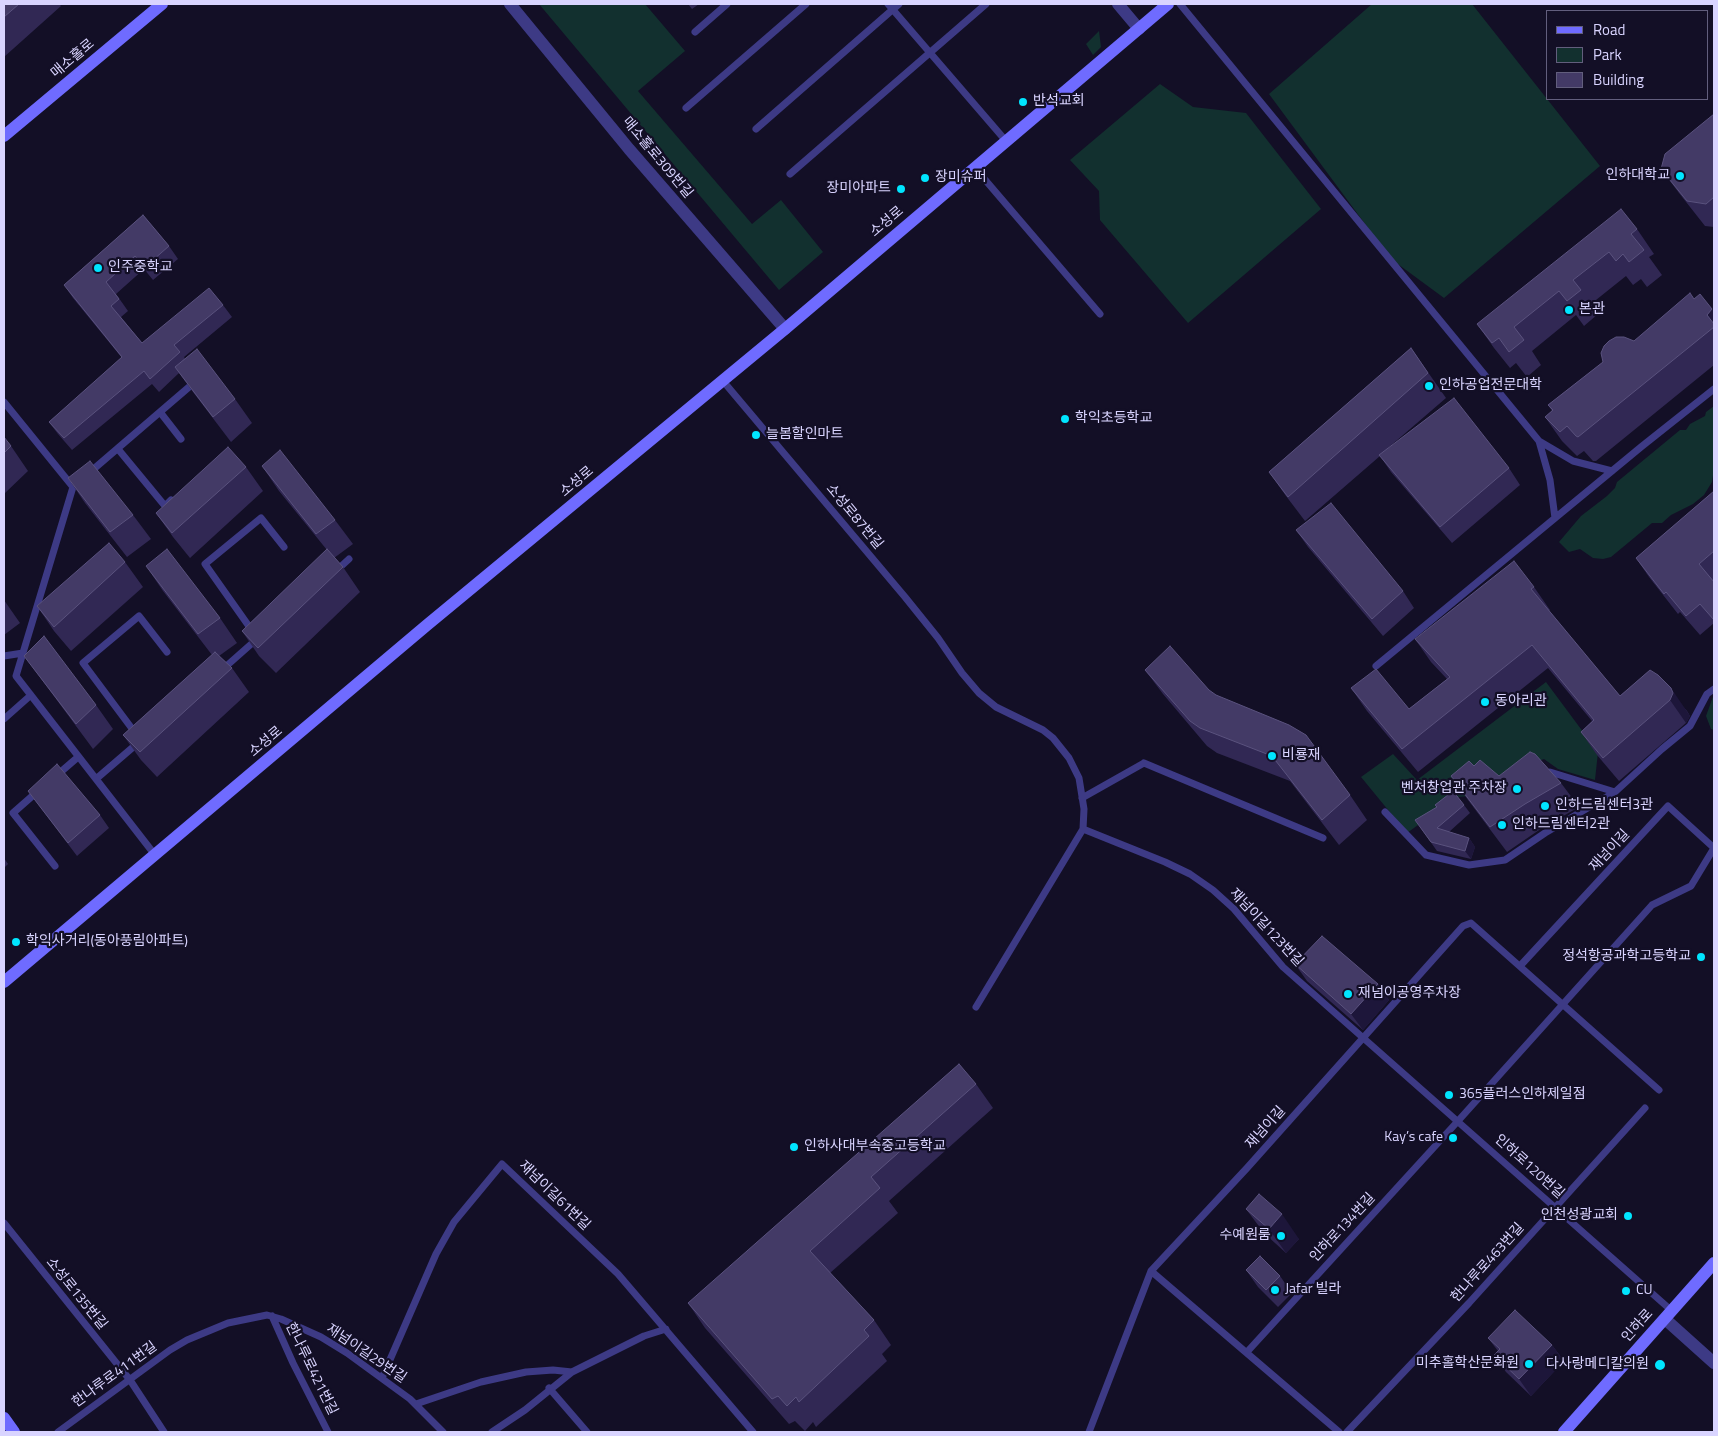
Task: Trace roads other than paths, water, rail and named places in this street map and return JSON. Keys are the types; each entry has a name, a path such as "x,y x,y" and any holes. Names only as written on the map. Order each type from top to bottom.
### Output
{"main road":[{"name":"매소홀로","path":"4,136 162,4"},
{"name":"소성로","path":"4,982 427,625 785,329 1168,4"},
{"name":"인하로","path":"1564,1432 1714,1263"},
{"path":"4,1418 14,1432"}],"street":[{"name":"매소홀로309번길","path":"510,4 629,149 785,329"},
{"path":"1118,4 1139,29"},
{"path":"1668,1315 1714,1363"}],"lane":[{"path":"695,32 727,4"},
{"path":"686,108 806,4"},
{"path":"756,129 890,6 899,4"},
{"path":"790,174 986,4"},
{"path":"1180,4 1539,441 1573,461 1612,471"},
{"path":"890,6 1006,141"},
{"path":"975,168 1100,314"},
{"path":"155,855 16,676 73,487 203,375"},
{"name":"소성로87번길","path":"723,381 905,597 979,693 996,707 1044,730 1053,738 1069,758 1079,778 1082,798"},
{"path":"1376,666 1714,389"},
{"path":"4,402 73,487"},
{"path":"160,412 181,439"},
{"path":"1539,441 1550,480 1555,518"},
{"path":"118,449 165,506 179,494"},
{"path":"258,638 205,564 261,518 284,547"},
{"path":"331,575 349,559"},
{"path":"140,740 83,663 139,616 167,652"},
{"path":"218,673 265,632"},
{"path":"4,656 23,653"},
{"path":"1384,812 1426,855 1469,865 1505,860 1545,833 1615,792 1690,726 1708,694 1714,689"},
{"path":"4,719 31,695"},
{"path":"96,779 148,734"},
{"path":"49,782 78,757"},
{"path":"976,1007 1083,829 1084,809 1082,798 1144,763"},
{"path":"1144,763 1244,805 1323,838 1188,782 1144,763"},
{"path":"1550,772 1615,792"},
{"path":"42,788 13,813 55,866"},
{"name":"재넘이길","path":"1520,966 1668,806 1714,848 1692,886 1655,902 1563,1005"},
{"name":"재넘이길123번길","path":"1083,829 1190,874 1213,890 1234,909 1283,967 1364,1038"},
{"name":"재넘이길","path":"1089,1432 1151,1271 1247,1168 1463,926 1471,922 1659,1090"},
{"path":"1458,1121 1563,1005"},
{"name":"인하로120번길","path":"1364,1038 1556,1207 1668,1315"},
{"name":"한나루로463번길","path":"1347,1432 1469,1303 1645,1108"},
{"name":"인하로134번길","path":"1247,1352 1458,1121"},
{"name":"재넘이길61번길","path":"382,1378 436,1254 454,1222 502,1164 618,1274 753,1432"},
{"name":"소성로135번길","path":"4,1223 130,1380 164,1432"},
{"path":"1151,1271 1339,1432"},
{"name":"재넘이길29번길","path":"187,1340 228,1322 251,1317 272,1316 281,1319 347,1352 416,1404 443,1432"},
{"name":"한나루로421번길","path":"272,1316 293,1363 328,1432"},
{"path":"492,1432 525,1410 549,1388 572,1372 644,1336 666,1329"},
{"name":"한나루로411번길","path":"58,1432 170,1350 187,1340"},
{"path":"416,1404 481,1382 526,1372 553,1370 572,1372"},
{"path":"549,1388 587,1432"}],"place":[{"name":"반석교회","path":"1023,102"},
{"name":"인하대학교","path":"1680,176"},
{"name":"장미슈퍼","path":"925,178"},
{"name":"장미아파트","path":"901,189"},
{"name":"인주중학교","path":"98,268"},
{"name":"본관","path":"1569,310"},
{"name":"인하공업전문대학","path":"1429,386"},
{"name":"학익초등학교","path":"1065,419"},
{"name":"늘봄할인마트","path":"756,435"},
{"name":"동아리관","path":"1485,702"},
{"name":"비룡재","path":"1272,756"},
{"name":"벤처창업관 주차장","path":"1517,789"},
{"name":"인하드림센터3관","path":"1545,806"},
{"name":"인하드림센터2관","path":"1502,825"},
{"name":"학익사거리(동아풍림아파트)","path":"16,942"},
{"name":"정석항공과학고등학교","path":"1701,957"},
{"name":"재넘이공영주차장","path":"1348,994"},
{"name":"365플러스인하제일점","path":"1449,1095"},
{"name":"Kay’s cafe","path":"1453,1138"},
{"name":"인하사대부속중고등학교","path":"794,1147"},
{"name":"인천성광교회","path":"1628,1216"},
{"name":"수예원룸","path":"1281,1236"},
{"name":"Jafar 빌라","path":"1275,1290"},
{"name":"CU","path":"1626,1291"},
{"name":"미추홀학산문화원","path":"1529,1364"},
{"name":"다사랑메디칼의원","path":"1660,1365"}]}
